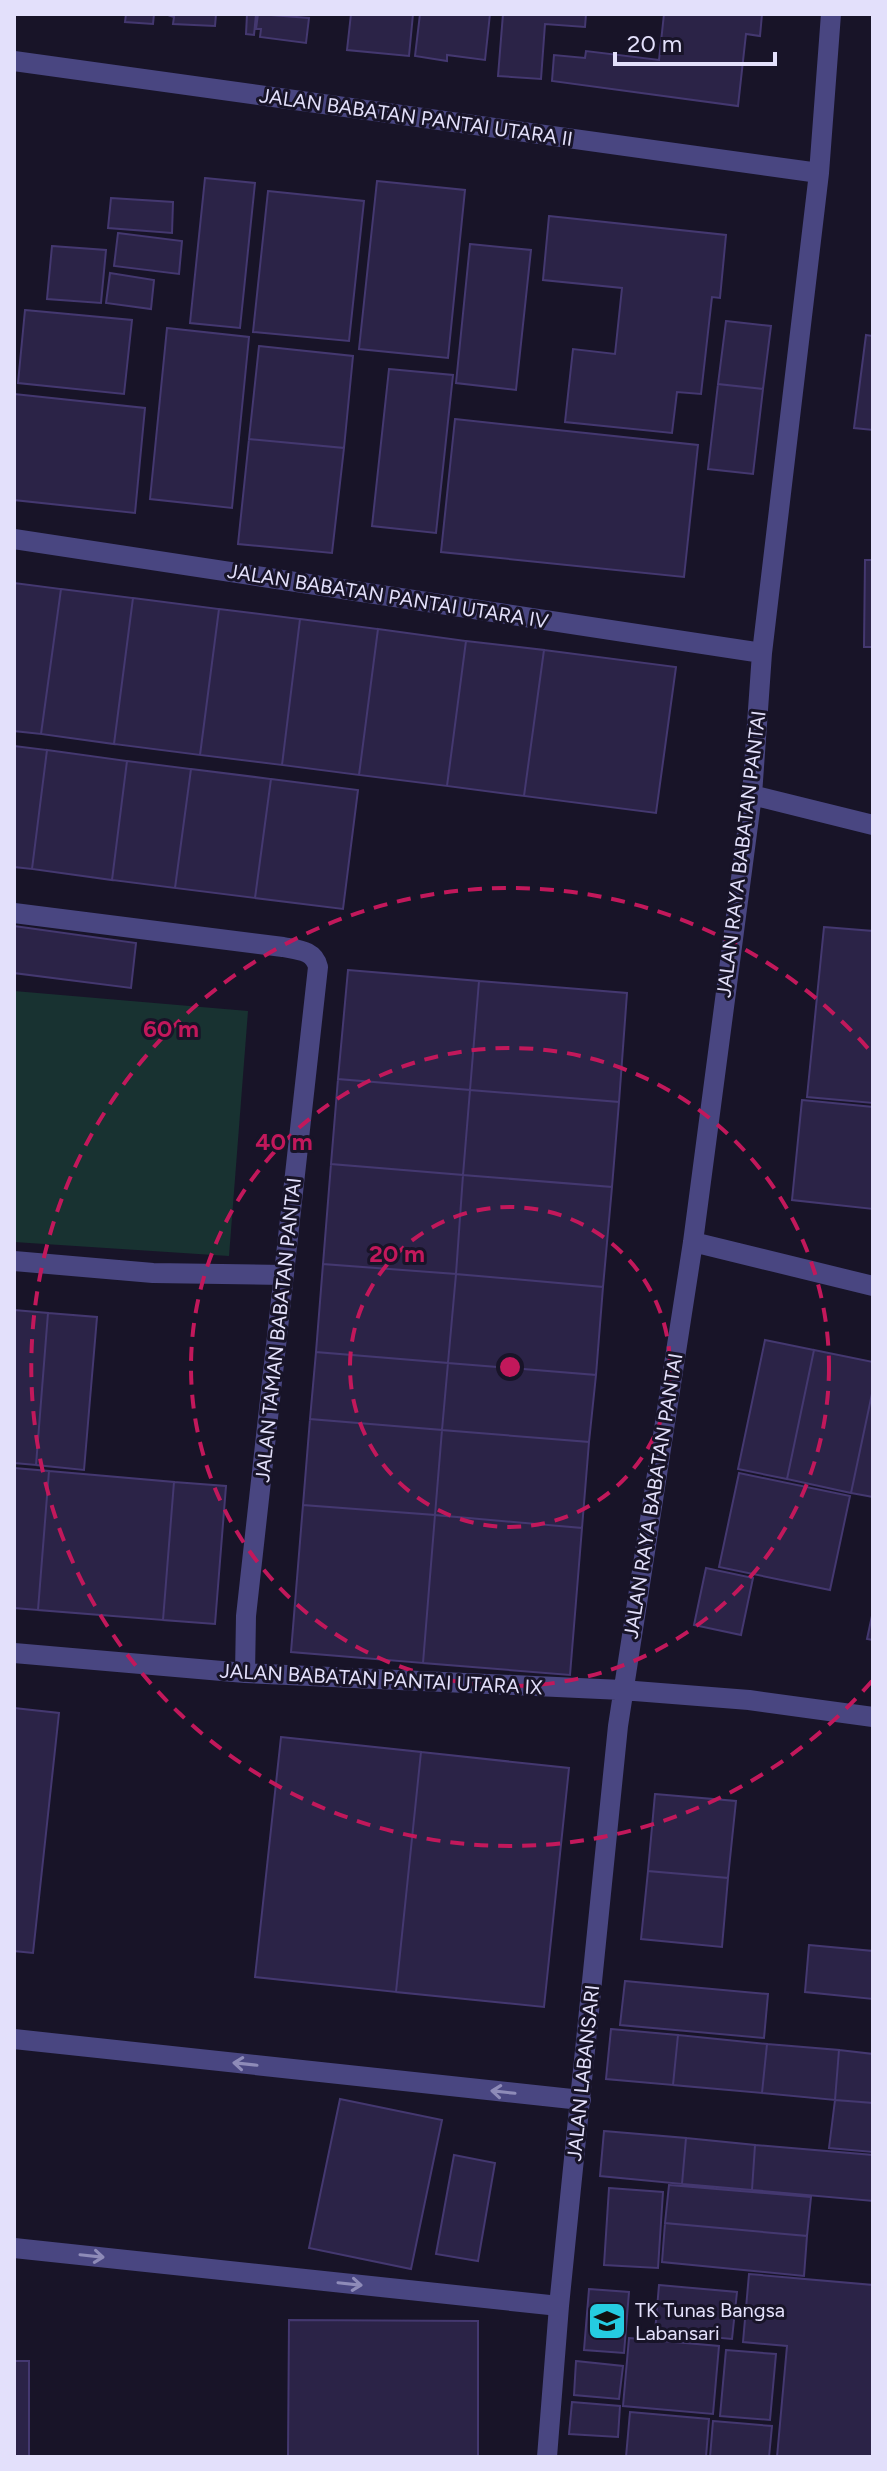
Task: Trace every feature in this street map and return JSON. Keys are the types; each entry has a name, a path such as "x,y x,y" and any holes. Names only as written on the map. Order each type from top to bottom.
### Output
{"street":[{"name":"JALAN RAYA BABATAN PANTAI","path":"622,1690 693,1242 752,795 762,653 819,173 831,14"},
{"name":"JALAN BABATAN PANTAI UTARA II","path":"14,61 819,173"},
{"name":"JALAN BABATAN PANTAI UTARA IV","path":"14,539 762,653"},
{"path":"752,795 873,825"},
{"name":"JALAN TAMAN BABATAN PANTAI","path":"14,913 283,947 311,953 316,958 318,967 246,1616 245,1673"},
{"path":"693,1242 873,1286"},
{"path":"14,1261 153,1273 284,1275"},
{"name":"JALAN BABATAN PANTAI UTARA IX","path":"14,1653 245,1673 622,1690 749,1700 873,1717"},
{"name":"JALAN LABANSARI","path":"547,2457 559,2306 622,1690"},
{"path":"14,2039 581,2100"},
{"path":"14,2248 559,2306"}],"green space":[{"path":"14,991 248,1011 229,1256 14,1242"}],"building":[{"path":"126,14 154,14 153,24 125,22"},
{"path":"165,14 216,14 215,26 173,24 174,17"},
{"path":"247,14 256,14 254,35 246,34"},
{"path":"258,14 309,18 306,43 260,37 261,29 256,29"},
{"path":"351,14 413,14 409,56 347,50"},
{"path":"420,14 490,14 485,60 447,55 447,61 415,56"},
{"path":"503,14 586,14 585,27 545,24 541,79 498,76"},
{"path":"664,14 762,14 760,36 746,34 738,106 552,81 554,55 585,58 586,51 659,60"},
{"path":"205,178 255,183 240,328 190,323"},
{"path":"377,181 465,190 448,358 359,349"},
{"path":"268,191 364,201 349,341 253,332"},
{"path":"111,198 173,202 172,233 108,228"},
{"path":"549,216 726,235 720,298 712,297 701,394 677,392 672,433 565,422 573,349 615,354 622,288 543,280"},
{"path":"118,233 182,241 179,274 114,266"},
{"path":"470,244 531,250 516,390 456,383"},
{"path":"52,246 106,250 101,303 47,299"},
{"path":"110,273 154,280 151,309 106,303"},
{"path":"25,310 132,320 124,394 18,383"},
{"path":"726,321 771,326 763,389 718,384"},
{"path":"167,328 249,337 232,508 150,499"},
{"path":"866,335 873,336 873,430 854,428"},
{"path":"259,346 353,356 344,448 249,439"},
{"path":"389,369 453,375 436,533 372,526"},
{"path":"718,384 763,389 753,474 708,469"},
{"path":"14,394 145,408 135,513 14,500"},
{"path":"455,419 698,445 684,577 441,552"},
{"path":"249,439 344,448 332,553 238,544"},
{"path":"865,560 873,560 873,647 864,647"},
{"path":"14,583 61,589 41,734 14,731"},
{"path":"61,589 133,598 114,744 41,734"},
{"path":"133,598 219,609 200,755 114,744"},
{"path":"219,609 300,619 282,765 200,755"},
{"path":"300,619 378,629 359,775 282,765"},
{"path":"378,629 466,641 447,786 359,775"},
{"path":"466,641 544,650 524,796 447,786"},
{"path":"544,650 676,667 656,813 524,796"},
{"path":"14,746 47,750 32,869 14,867"},
{"path":"47,750 127,761 112,880 32,869"},
{"path":"127,761 191,769 175,888 112,880"},
{"path":"191,769 271,779 255,898 175,888"},
{"path":"271,779 358,790 343,909 255,898"},
{"path":"14,926 136,943 131,988 14,973"},
{"path":"824,927 873,931 873,1103 807,1097"},
{"path":"348,970 479,981 470,1090 338,1079"},
{"path":"479,981 627,993 619,1102 470,1090"},
{"path":"338,1079 470,1090 463,1175 331,1164"},
{"path":"470,1090 619,1102 612,1187 463,1175"},
{"path":"802,1100 873,1107 873,1209 792,1200"},
{"path":"331,1164 463,1175 456,1274 323,1264"},
{"path":"463,1175 612,1187 603,1287 456,1274"},
{"path":"323,1264 456,1274 448,1363 316,1352"},
{"path":"456,1274 603,1287 596,1375 448,1363"},
{"path":"14,1310 48,1313 36,1465 14,1463"},
{"path":"48,1313 97,1317 84,1470 36,1465"},
{"path":"765,1340 814,1350 787,1479 738,1469"},
{"path":"814,1350 873,1362 873,1389 851,1493 787,1479"},
{"path":"316,1352 448,1363 442,1430 310,1419"},
{"path":"448,1363 596,1375 589,1442 442,1430"},
{"path":"873,1389 873,1497 851,1493"},
{"path":"310,1419 442,1430 435,1515 303,1505"},
{"path":"442,1430 589,1442 582,1528 435,1515"},
{"path":"14,1468 49,1471 38,1610 14,1608"},
{"path":"49,1471 174,1482 163,1620 38,1610"},
{"path":"739,1473 850,1496 830,1590 719,1567"},
{"path":"174,1482 226,1486 215,1624 163,1620"},
{"path":"303,1505 435,1515 423,1663 291,1652"},
{"path":"435,1515 582,1528 570,1675 423,1663"},
{"path":"706,1568 753,1578 741,1635 694,1625"},
{"path":"873,1611 873,1640 867,1639"},
{"path":"14,1708 59,1713 33,1953 14,1951"},
{"path":"281,1737 421,1752 396,1992 255,1977"},
{"path":"421,1752 569,1768 544,2007 396,1992"},
{"path":"655,1794 736,1801 728,1878 648,1871"},
{"path":"648,1871 728,1878 722,1947 641,1939"},
{"path":"809,1945 873,1951 873,1999 805,1992"},
{"path":"625,1981 768,1994 764,2038 620,2025"},
{"path":"611,2029 678,2035 673,2085 606,2079"},
{"path":"678,2035 767,2044 762,2093 673,2085"},
{"path":"767,2044 839,2050 835,2100 762,2093"},
{"path":"839,2050 873,2054 873,2103 835,2100"},
{"path":"340,2099 442,2120 411,2269 309,2248"},
{"path":"835,2100 873,2103 873,2152 829,2148"},
{"path":"604,2131 686,2138 682,2184 600,2176"},
{"path":"686,2138 755,2145 752,2190 682,2184"},
{"path":"755,2145 873,2155 873,2201 752,2190"},
{"path":"454,2155 495,2163 478,2261 436,2254"},
{"path":"669,2185 811,2197 807,2236 665,2223"},
{"path":"609,2188 663,2192 658,2268 604,2265"},
{"path":"665,2223 807,2236 804,2276 662,2262"},
{"path":"749,2274 873,2285 873,2457 777,2457 787,2346 743,2342"},
{"path":"659,2285 737,2292 732,2339 655,2332"},
{"name":"TK Tunas Bangsa Labansari","path":"589,2289 629,2292 624,2353 584,2350"},
{"path":"289,2320 478,2321 478,2457 288,2457"},
{"path":"629,2338 719,2346 713,2414 623,2406"},
{"path":"726,2350 776,2354 770,2420 720,2416"},
{"path":"14,2361 29,2361 29,2457 14,2457"},
{"path":"576,2361 623,2366 619,2399 574,2395"},
{"path":"572,2402 620,2406 618,2437 569,2434"},
{"path":"630,2412 709,2419 706,2457 626,2457"},
{"path":"713,2421 772,2426 769,2457 710,2457"}],"place":[{"name":"TK Tunas Bangsa Labansari","path":"607,2321"}]}
